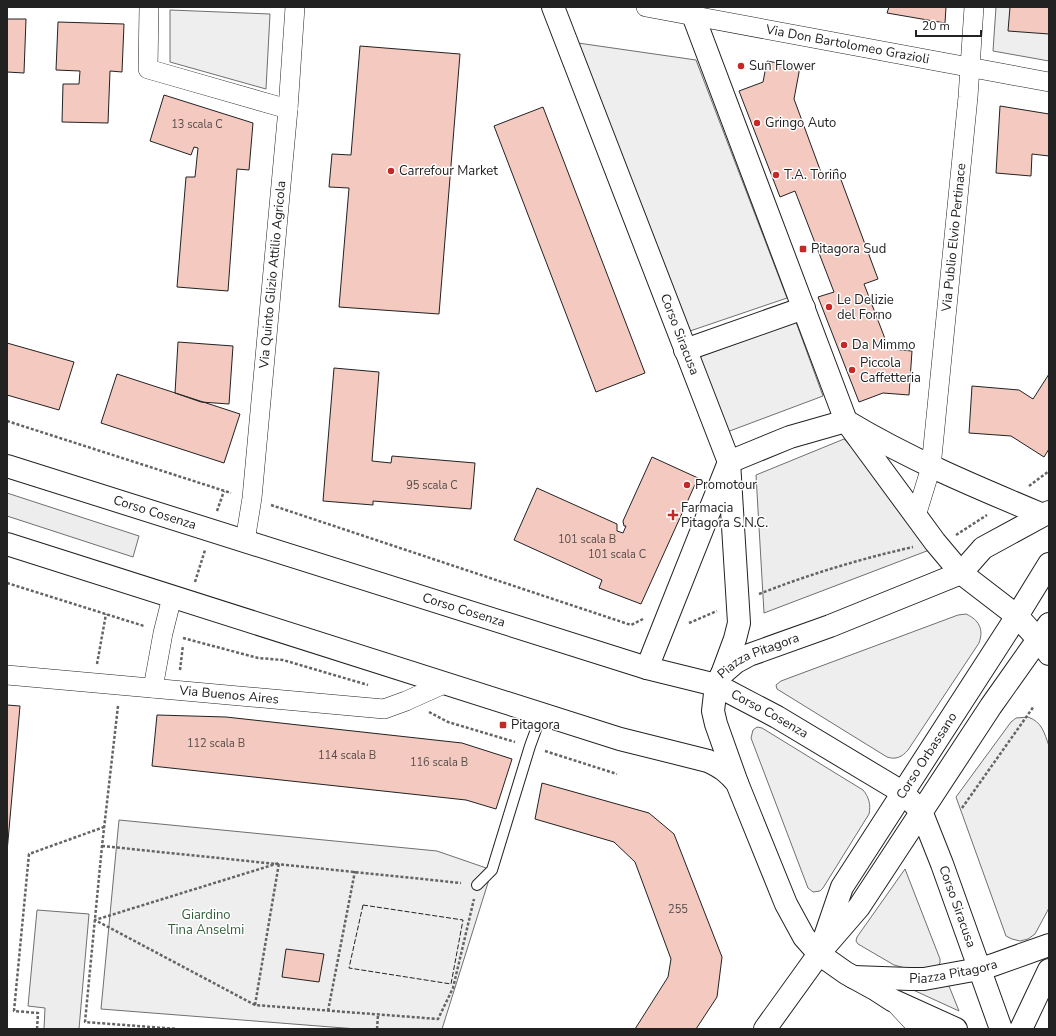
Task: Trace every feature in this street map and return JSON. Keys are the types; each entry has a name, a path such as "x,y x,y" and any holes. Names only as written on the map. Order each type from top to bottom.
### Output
{"main road":[{"name":"Corso Siracusa","path":"553,7 729,462 738,623 736,639 719,680"},
{"path":"691,12 846,421 935,542 961,573 1045,639"},
{"path":"685,350 804,308"},
{"path":"648,668 729,462 790,437 846,421 885,444 932,467 1008,501 1046,514"},
{"name":"Corso Cosenza","path":"7,466 648,668 719,680 777,717 902,792"},
{"path":"961,573 983,548 1046,514"},
{"path":"7,544 629,741 708,760 729,773 737,784"},
{"name":"Corso Orbassano","path":"819,954 842,888 1049,564"},
{"name":"Piazza Pitagora","path":"956,1029 892,1000 846,973 819,954 804,937 786,904 737,784 716,724 713,711 719,680 736,662 749,655 830,626 961,573"},
{"name":"Corso Orbassano","path":"765,1029 819,954 859,907 991,706 1045,639"},
{"name":"Corso Siracusa","path":"902,792 921,811 942,864 1001,1029"},
{"name":"Piazza Pitagora","path":"853,977 924,979 994,965 1049,945"},
{"path":"1021,1029 1049,970"}],"street":[{"path":"149,7 148,69 288,109"},
{"name":"Via Quinto Glizio Attilio Agricola","path":"246,541 252,498 288,109 295,7"},
{"name":"Via Don Bartolomeo Grazioli","path":"646,7 691,12 1049,82"},
{"name":"Via Publio Elvio Pertinace","path":"932,467 970,67 974,7"},
{"path":"916,516 932,467"},
{"path":"153,688 163,633 181,600"},
{"name":"Via Buenos Aires","path":"7,674 384,709 446,683"},
{"path":"892,1000 919,1029"}],"lane":[{"path":"477,885 492,870 530,746 542,714"}],"path":[{"path":"7,421 224,491 211,531 181,600 184,638"},
{"path":"252,498 631,625 645,618 665,623 688,623 791,582 867,558 955,536 1008,501"},
{"path":"7,583 163,633 258,658 283,660 368,686"},
{"path":"406,701 448,722 617,774"},
{"path":"118,706 102,846 85,1022 177,1029"},
{"path":"962,808 1034,706"},
{"path":"37,1029 38,1013 14,1011 29,854 104,827"},
{"path":"95,920 255,1005 438,1019 452,988 477,885 279,863 102,846"},
{"path":"95,920 279,863"},
{"path":"255,1005 279,863"},
{"path":"328,1011 355,871"},
{"path":"377,1029 378,1015"}],"green space":[{"path":"996,7 1049,7 1049,61 993,51"},
{"path":"170,10 270,14 266,89 170,62"},
{"path":"578,43 696,60 787,298 690,331"},
{"path":"796,322 823,396 727,432 699,357"},
{"path":"966,614 977,622 981,629 979,643 908,750 899,757 887,757 777,689 776,685 781,681 958,615"},
{"path":"1028,717 1033,719 1039,725 1044,732 1049,746 1049,908 1035,934 1028,939 1020,941 1006,936 956,797 1011,722 1016,718"},
{"path":"757,727 762,728 863,790 867,795 870,804 869,814 820,891 813,892 808,888 751,738 753,730"},
{"name":"Giardino Tina Anselmi","path":"119,820 437,851 492,870 442,1029 357,1029 101,1009"},
{"path":"905,869 940,959 940,963 936,968 909,969 894,965 858,944 856,941 857,937"},
{"path":"949,986 959,1011 911,989"}],"shaded area":[{"path":"844,439 865,462 932,549 764,613 756,475"},
{"path":"7,493 139,536 133,557 7,516"},
{"path":"37,910 89,914 79,1029 44,1029 45,1008 28,1006"}],"building":[{"path":"889,7 946,7 945,23 887,13"},
{"path":"1010,7 1049,7 1049,34 1008,31"},
{"path":"7,19 26,19 24,73 7,72"},
{"path":"58,22 124,24 122,72 110,71 108,123 62,122 63,84 79,84 80,71 56,70"},
{"name":"Carrefour Market","path":"360,46 460,54 439,314 339,307 349,188 329,187 332,154 351,155"},
{"path":"767,61 800,67 794,99 822,175 837,169 878,279 864,284 889,349 912,351 909,395 883,393 859,402 818,297 834,292 795,191 780,197 739,91 763,82"},
{"path":"164,95 253,123 249,170 237,169 228,291 177,287 186,177 195,177 198,148 194,147 191,155 150,141"},
{"path":"1000,106 1049,114 1049,156 1032,154 1031,176 996,173"},
{"path":"543,107 645,373 596,392 494,126"},
{"path":"178,342 233,346 229,404 201,402 175,393"},
{"path":"7,343 74,362 59,410 7,395"},
{"path":"334,368 379,372 372,461 391,463 392,456 475,463 471,509 373,501 373,505 323,501"},
{"path":"117,374 240,414 224,463 101,423"},
{"path":"1049,374 1049,449 1044,457 1011,436 969,433 972,386 1019,390 1033,399"},
{"path":"652,457 698,478 641,604 599,588 602,580 514,540 537,488 617,524 617,531 623,533 626,526 624,526 623,521"},
{"path":"7,705 20,706 7,852"},
{"path":"157,715 226,717 462,743 512,759 496,809 466,800 152,766"},
{"path":"542,783 649,813 674,834 722,957 717,997 696,1029 635,1029 668,977 671,959 635,862 614,842 535,819"},
{"path":"286,949 324,954 319,982 282,977"}],"fence":[{"path":"363,905 463,920 451,984 349,968 363,905"}],"place":[{"name":"Sun Flower","path":"741,66"},
{"name":"Gringo Auto","path":"757,123"},
{"name":"Carrefour Market","path":"391,171"},
{"name":"T.A. Torino","path":"776,175"},
{"name":"Pitagora Sud","path":"803,249"},
{"name":"Le Delizie del Forno","path":"829,307"},
{"name":"Da Mimmo","path":"844,345"},
{"name":"Piccola Caffetteria","path":"852,370"},
{"name":"Promotour","path":"687,485"},
{"name":"Farmacia Pitagora S.N.C.","path":"673,515"},
{"name":"Pitagora","path":"503,725"}]}
